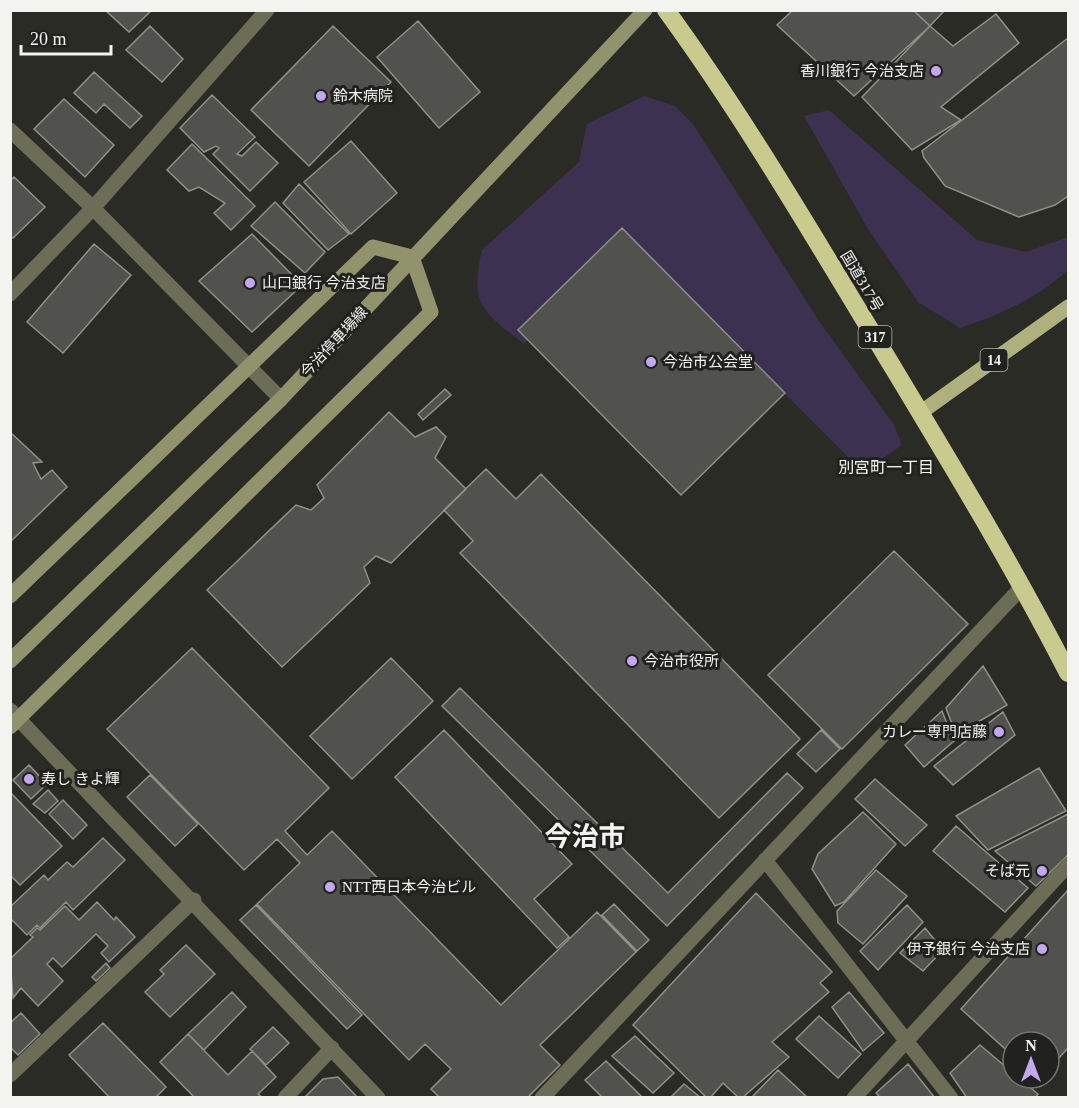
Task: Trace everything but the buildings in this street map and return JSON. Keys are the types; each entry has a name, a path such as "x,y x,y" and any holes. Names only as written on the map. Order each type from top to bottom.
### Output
{"highway":[{"name":"国道317号","path":"666,10 722,87 920,413 1023,586 1068,673"}],"main road":[{"name":"今治停車場線","path":"10,661 281,399 645,10"},
{"path":"10,596 250,369 373,247 412,257 431,312 13,719"},
{"name":"14","path":"920,413 1068,307"}],"street":[{"path":"10,294 93,208 267,10"},
{"path":"10,130 93,208 281,399"},
{"path":"542,1098 1023,586"},
{"path":"13,719 194,900 378,1098"},
{"path":"765,860 951,1098"},
{"path":"854,1098 1068,865"},
{"path":"10,1075 194,900"},
{"path":"285,1098 332,1048"}],"shaded area":[{"path":"644,96 675,106 693,124 819,321 894,425 902,445 863,472 633,242 524,344 499,324 483,306 477,284 482,250 579,162 587,124"},
{"path":"829,110 977,240 1026,252 1068,237 1068,270 1044,289 1017,305 960,328 918,302 868,229 804,116"}],"place":[{"name":"香川銀行 今治支店","path":"936,71"},
{"name":"鈴木病院","path":"321,96"},
{"name":"山口銀行 今治支店","path":"250,283"},
{"name":"今治市公会堂","path":"651,362"},
{"name":"今治市役所","path":"632,661"},
{"name":"カレー専門店藤","path":"999,732"},
{"name":"寿し きよ輝","path":"29,779"},
{"name":"そば元","path":"1042,871"},
{"name":"NTT西日本今治ビル","path":"330,887"},
{"name":"伊予銀行 今治支店","path":"1042,949"}],"district":[{"name":"別宮町一丁目","path":"886,467"},
{"name":"今治市","path":"585,837"}]}
